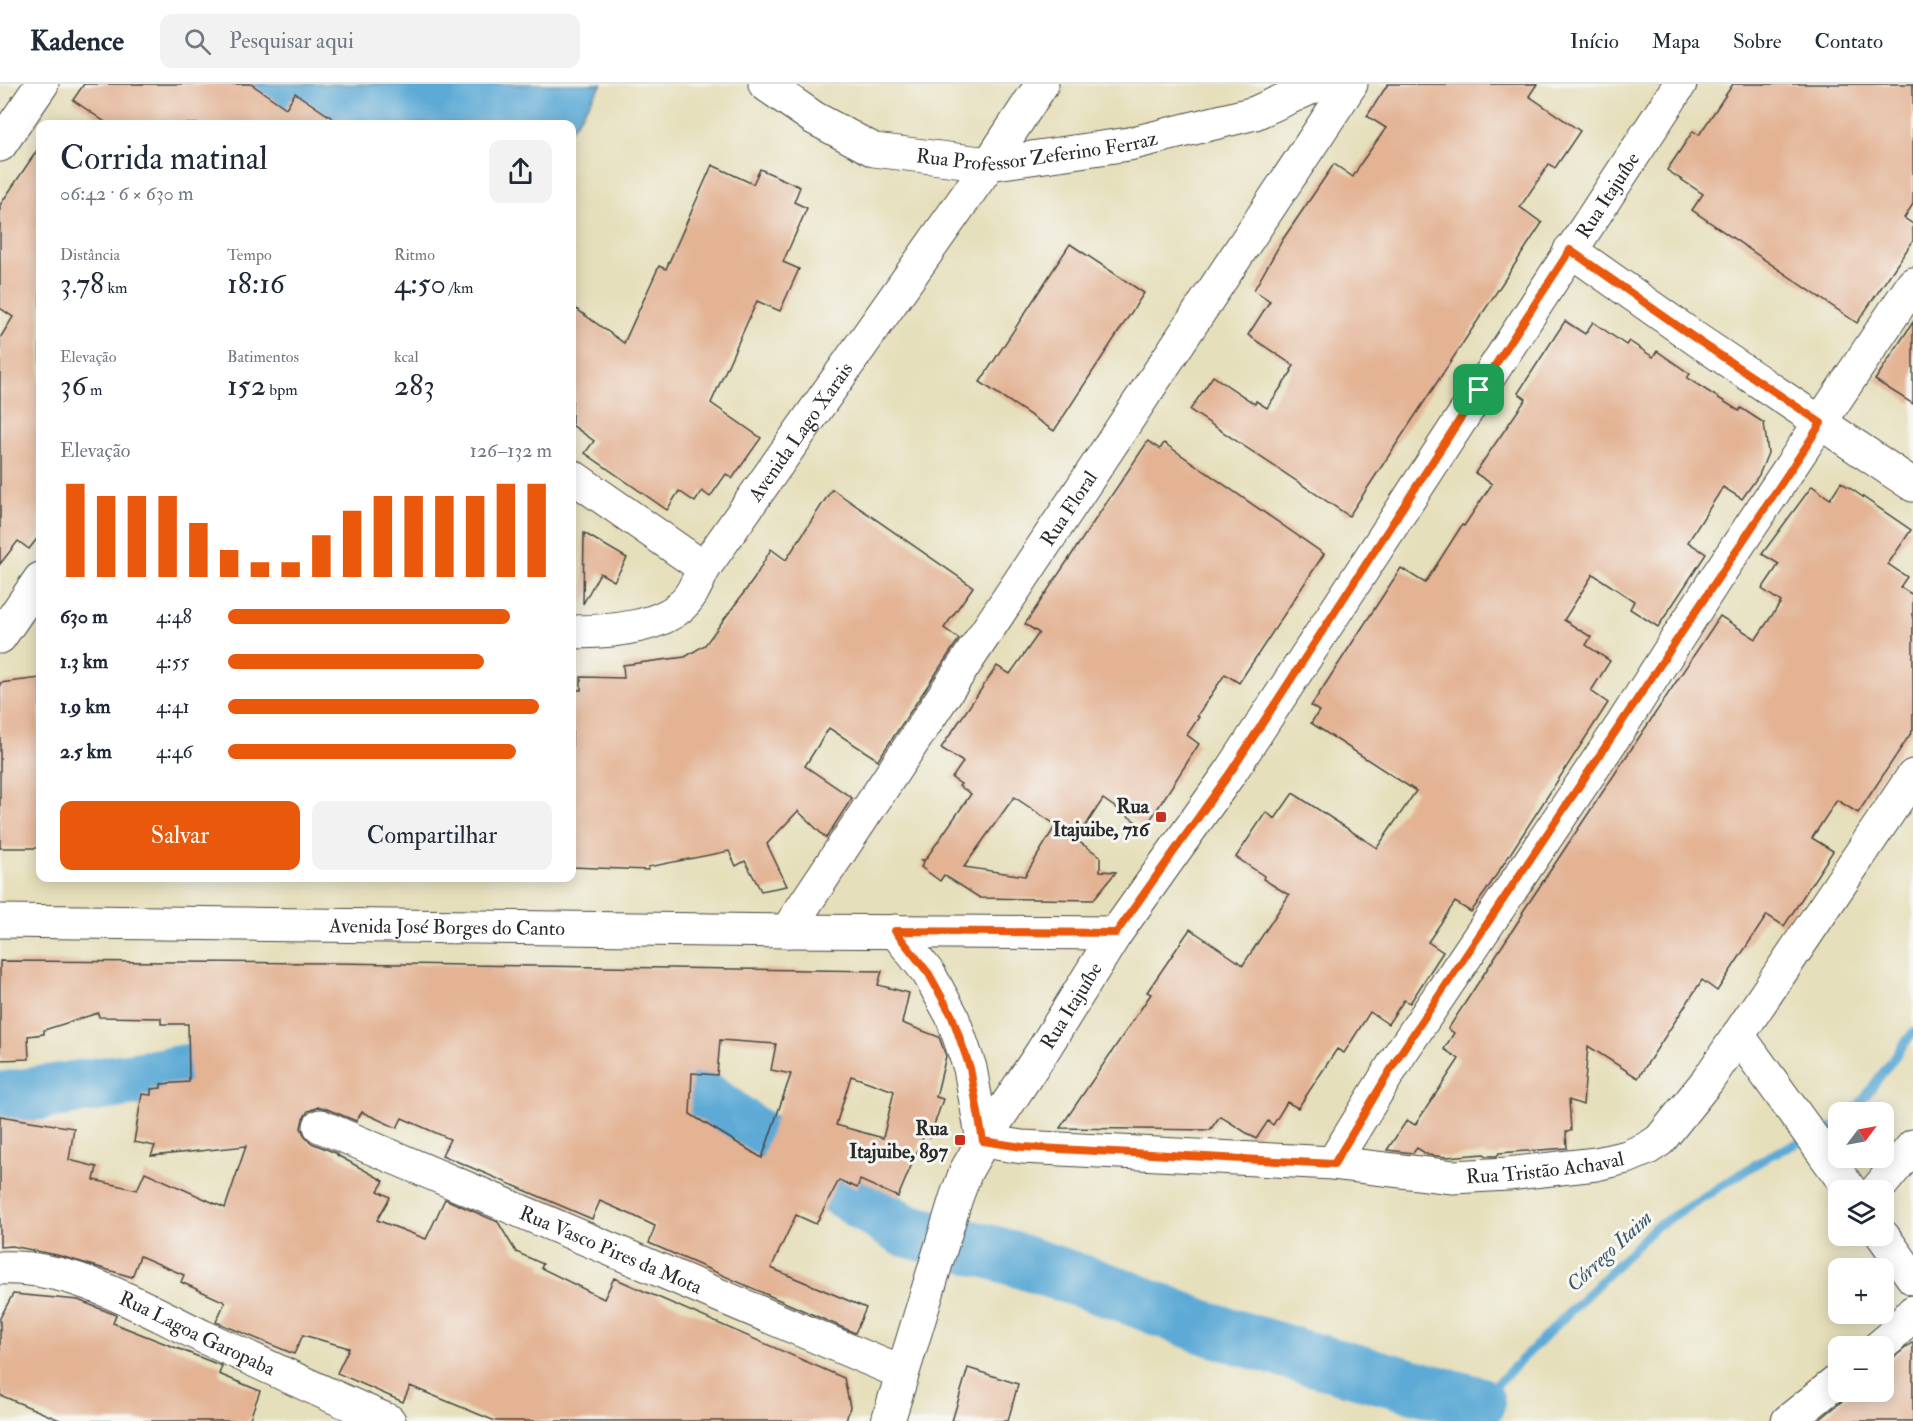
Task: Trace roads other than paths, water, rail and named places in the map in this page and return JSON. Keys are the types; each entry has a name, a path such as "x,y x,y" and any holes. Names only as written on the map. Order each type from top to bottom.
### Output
{"street":[{"path":"0,145 29,124 42,84"},
{"name":"Rua Professor Zeferino Ferraz","path":"765,84 814,118 874,150 989,164 1129,144 1255,113 1319,84"},
{"name":"Avenida Lago Xarais","path":"576,632 599,632 646,625 675,611 688,599 704,568 989,164 1042,84"},
{"name":"Rua Floral","path":"787,931 1351,84"},
{"name":"Rua Itajuíbe","path":"888,1421 956,1198 966,1172 983,1141 1116,933 1232,770 1680,84"},
{"path":"1570,250 1699,341 1913,485"},
{"path":"1334,1164 1400,1054 1913,284"},
{"path":"576,479 704,568"},
{"path":"2,630 36,584"},
{"path":"2,630 36,626"},
{"name":"Rua Tristão Achaval","path":"983,1141 1022,1147 1334,1164 1453,1177 1508,1174 1596,1164 1627,1157 1660,1140 1708,1080 1913,776"},
{"name":"Avenida José Borges do Canto","path":"0,921 1116,933"},
{"path":"895,931 929,974 952,1016 970,1068 983,1141"},
{"path":"1738,1035 1843,1180"},
{"name":"Rua Vasco Pires da Mota","path":"320,1126 902,1373"},
{"path":"1885,1180 1913,1146"},
{"path":"1890,1246 1913,1278"},
{"name":"Rua Lagoa Garopaba","path":"0,1268 45,1271 90,1283 321,1392 389,1421"},
{"path":"1891,1336 1913,1312"},
{"path":"1788,1421 1828,1389"}],"water":[{"path":"231,84 602,84 576,122 576,120 292,120"}],"waterway":[{"name":"Córrego Itaim","path":"1861,1102 1913,1032"},
{"path":"0,1099 262,1060"},
{"path":"620,1065 696,1092 754,1134 902,1229 998,1254 1120,1294 1201,1326 1300,1356 1478,1403"},
{"name":"Córrego Itaim","path":"1460,1421 1654,1228 1769,1156 1828,1129"}],"place":[{"name":"Rua Itajuibe, 716","path":"1161,817"},
{"name":"Rua Itajuibe, 897","path":"960,1140"}]}
